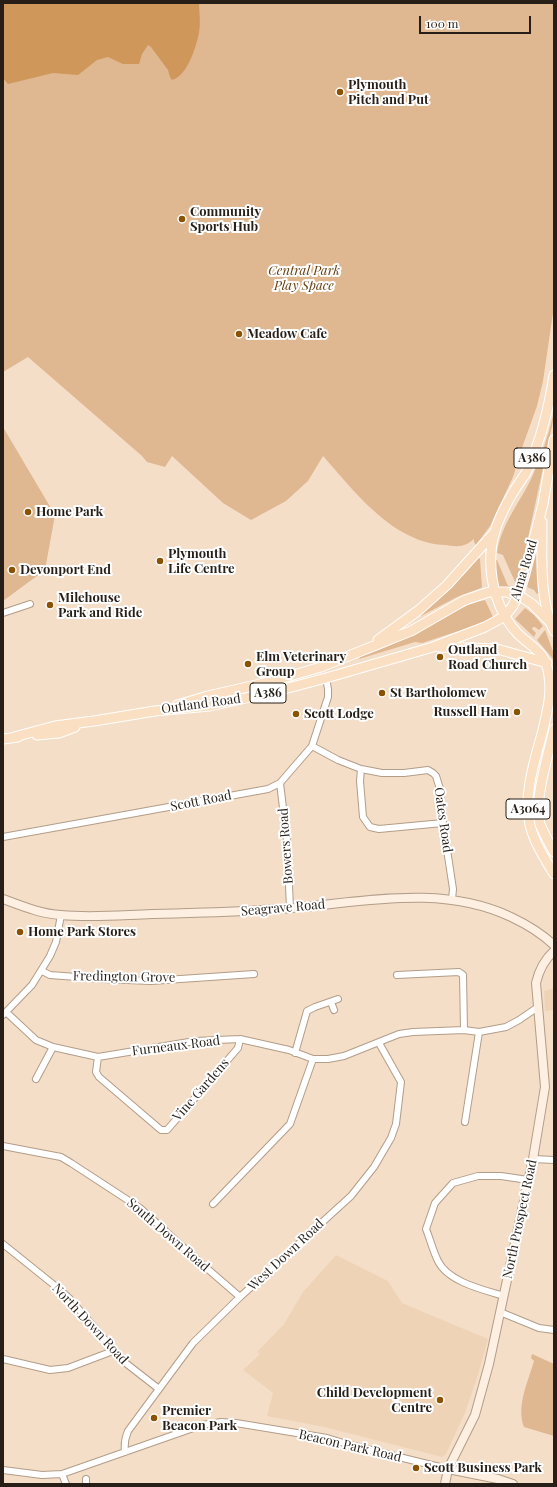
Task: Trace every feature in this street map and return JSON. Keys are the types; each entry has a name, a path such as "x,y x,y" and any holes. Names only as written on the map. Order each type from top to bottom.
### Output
{"main road":[{"name":"Alma Road","path":"554,375 547,415 536,448 526,472 513,493 493,534 490,554 491,572 494,591 505,616 518,596 525,574 542,504 554,440"},
{"name":"Alma Road","path":"542,504 542,565 544,593 550,622"},
{"name":"Outland Road","path":"369,647 419,610 447,584 493,534"},
{"name":"Outland Road","path":"155,711 321,667 411,631 465,600 494,591 507,592 518,596 532,604 550,622"},
{"name":"Outland Road","path":"3,739 59,732 94,721 155,711 210,706 273,692 433,647 485,627 505,616"},
{"path":"505,616 518,633 551,664"},
{"path":"550,622 554,631"},
{"name":"Outland Road","path":"433,647 497,649 551,664"},
{"name":"A3064","path":"551,664 549,702 529,788 528,807 530,826 543,856 554,874"},
{"name":"A3064","path":"554,729 551,757 539,793 538,810 540,823 551,840 554,852"}],"street":[{"path":"3,613 30,604"},
{"name":"Scott Road","path":"3,837 268,789 280,783 312,746 328,697 326,678"},
{"name":"Oates Road","path":"312,746 338,760 361,769 382,773 404,773 428,770 436,776 440,789 443,823 453,889 452,899"},
{"path":"361,769 360,781 363,817 370,827 378,829 443,823"},
{"name":"Bowers Road","path":"280,783 287,841 290,908"},
{"name":"Seagrave Road","path":"3,899 34,910 61,915 103,916 226,913 394,898 421,897 452,899 482,905 502,913 535,930 554,945"},
{"path":"4,1014 42,971 56,942 61,915"},
{"name":"North Prospect Road","path":"445,1484 448,1469 475,1415 489,1364 533,1159 545,1087 536,988 538,975 543,963 554,951"},
{"name":"Fredington Grove","path":"42,971 50,975 151,981 254,974"},
{"path":"397,975 459,972 463,975 464,1030"},
{"path":"295,1053 307,1011 315,1006 338,999"},
{"path":"331,1002 334,1010"},
{"name":"Furneaux Road","path":"4,1014 36,1040 53,1047 98,1057 194,1041 240,1039 314,1059 328,1059 344,1056 399,1034 464,1030 479,1032 506,1027 520,1020 538,1007"},
{"path":"465,1122 479,1032"},
{"name":"Vine Gardens","path":"98,1057 96,1072 99,1077 160,1130 167,1130 238,1048 240,1039"},
{"name":"West Down Road","path":"125,1452 125,1436 128,1431 193,1343 240,1297 350,1196 374,1167 391,1138 396,1124 401,1082 379,1043"},
{"path":"36,1079 53,1047"},
{"path":"213,1204 290,1124 314,1059"},
{"name":"South Down Road","path":"3,1146 61,1157 71,1163 140,1208 194,1258 240,1297"},
{"path":"533,1159 554,1160"},
{"path":"504,1296 466,1284 450,1275 438,1262 426,1229 435,1203 453,1183 478,1176 500,1176 528,1180"},
{"name":"North Down Road","path":"3,1244 70,1299 113,1351 131,1368 159,1389"},
{"path":"500,1312 539,1328 554,1330"},
{"path":"3,1359 50,1370 68,1368 113,1351"},
{"name":"Beacon Park Road","path":"3,1470 42,1475 62,1474 202,1425 220,1422 236,1423 327,1438 350,1445 448,1469 498,1479 513,1484"},
{"path":"62,1474 66,1484"}],"shaded area":[{"path":"3,3 199,3 200,29 194,52 187,67 177,78 172,80 168,70 148,45 142,54 139,64 123,64 108,57 97,60 78,75 53,73 8,84 3,78"},
{"path":"554,988 554,1010 545,1011 544,991"},
{"name":"Scott Business Park","path":"336,1255 388,1281 402,1303 488,1339 465,1413 446,1454 442,1457 324,1427 267,1416 273,1393 243,1370 260,1354 257,1352 284,1324 303,1292"}],"green space":[{"name":"Central Park Play Space","path":"3,3 554,3 554,306 543,381 537,406 513,477 490,526 476,545 474,539 465,545 455,546 427,542 409,536 392,526 377,513 348,485 323,456 308,481 286,501 251,520 223,503 172,456 165,467 147,462 28,357 3,372"},
{"path":"553,416 518,584 515,582 503,555 497,553 499,542 502,533 535,469 547,439"},
{"name":"Home Park","path":"3,427 55,515 45,570 3,601"},
{"path":"536,548 539,593 537,594 534,590 527,587"},
{"path":"478,557 480,559 482,587 457,597 421,616 420,615 450,588"},
{"path":"494,560 497,560 508,586 514,589 513,590 498,587"},
{"path":"485,600 493,617 486,622 422,643 415,642 359,659 360,657 411,636 462,608"},
{"path":"525,608 534,615 543,626 539,630 533,627 532,629 536,633 534,637 515,619"},
{"path":"545,630 554,654 554,660 537,640"},
{"path":"532,1354 554,1364 554,1436 524,1427 521,1411 526,1386 534,1361 531,1358"}],"place":[{"name":"Plymouth Pitch and Put","path":"340,92"},
{"name":"Community Sports Hub","path":"182,219"},
{"name":"Meadow Cafe","path":"239,334"},
{"name":"Home Park","path":"28,512"},
{"name":"Plymouth Life Centre","path":"160,561"},
{"name":"Devonport End","path":"12,570"},
{"name":"Milehouse Park and Ride","path":"50,605"},
{"name":"Outland Road Church","path":"440,657"},
{"name":"Elm Veterinary Group","path":"248,664"},
{"name":"St Bartholomew","path":"382,693"},
{"name":"Russell Ham","path":"517,712"},
{"name":"Scott Lodge","path":"296,714"},
{"name":"Home Park Stores","path":"20,932"},
{"name":"Child Development Centre","path":"440,1400"},
{"name":"Premier Beacon Park","path":"154,1418"},
{"name":"Scott Business Park","path":"416,1468"}]}
